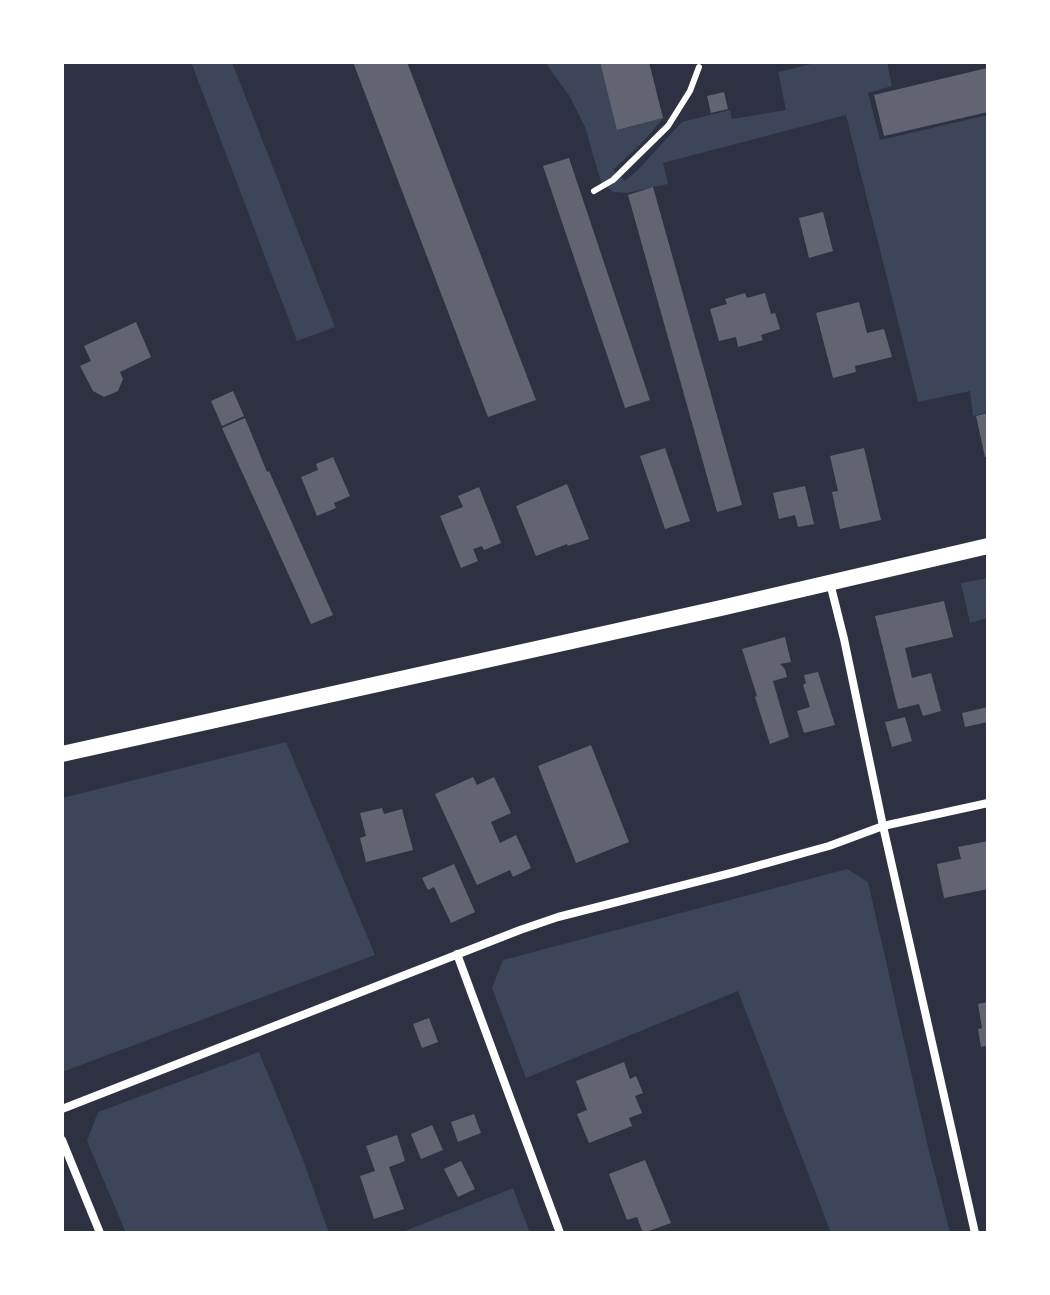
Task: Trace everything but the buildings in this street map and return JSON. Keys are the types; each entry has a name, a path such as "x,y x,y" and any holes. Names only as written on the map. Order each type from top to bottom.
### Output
{"main road":[{"path":"62,754 988,546"}],"street":[{"path":"830,583 975,1233"},
{"path":"62,1109 558,917 815,850 883,826 988,803"},
{"path":"457,954 560,1233"},
{"path":"62,1140 100,1233"}],"lane":[{"path":"594,191 613,180 668,126 690,91 699,67"}],"shaded area":[{"path":"191,62 232,62 335,327 297,341"},
{"path":"545,62 600,62 618,130 663,118 613,170 625,181 682,122 730,110 732,119 786,110 778,72 819,62 887,62 892,86 868,93 880,140 988,115 988,412 973,416 970,391 918,402 846,115 663,163 668,184 627,193 613,192 601,182 585,127 570,97"},
{"path":"988,578 988,618 970,623 961,583"},
{"path":"286,742 375,955 62,1072 62,798"},
{"path":"847,869 868,882 950,1233 831,1233 738,991 526,1078 492,988 503,960"},
{"path":"259,1052 329,1233 126,1233 87,1141 98,1112"},
{"path":"513,1188 530,1233 400,1233"}]}
